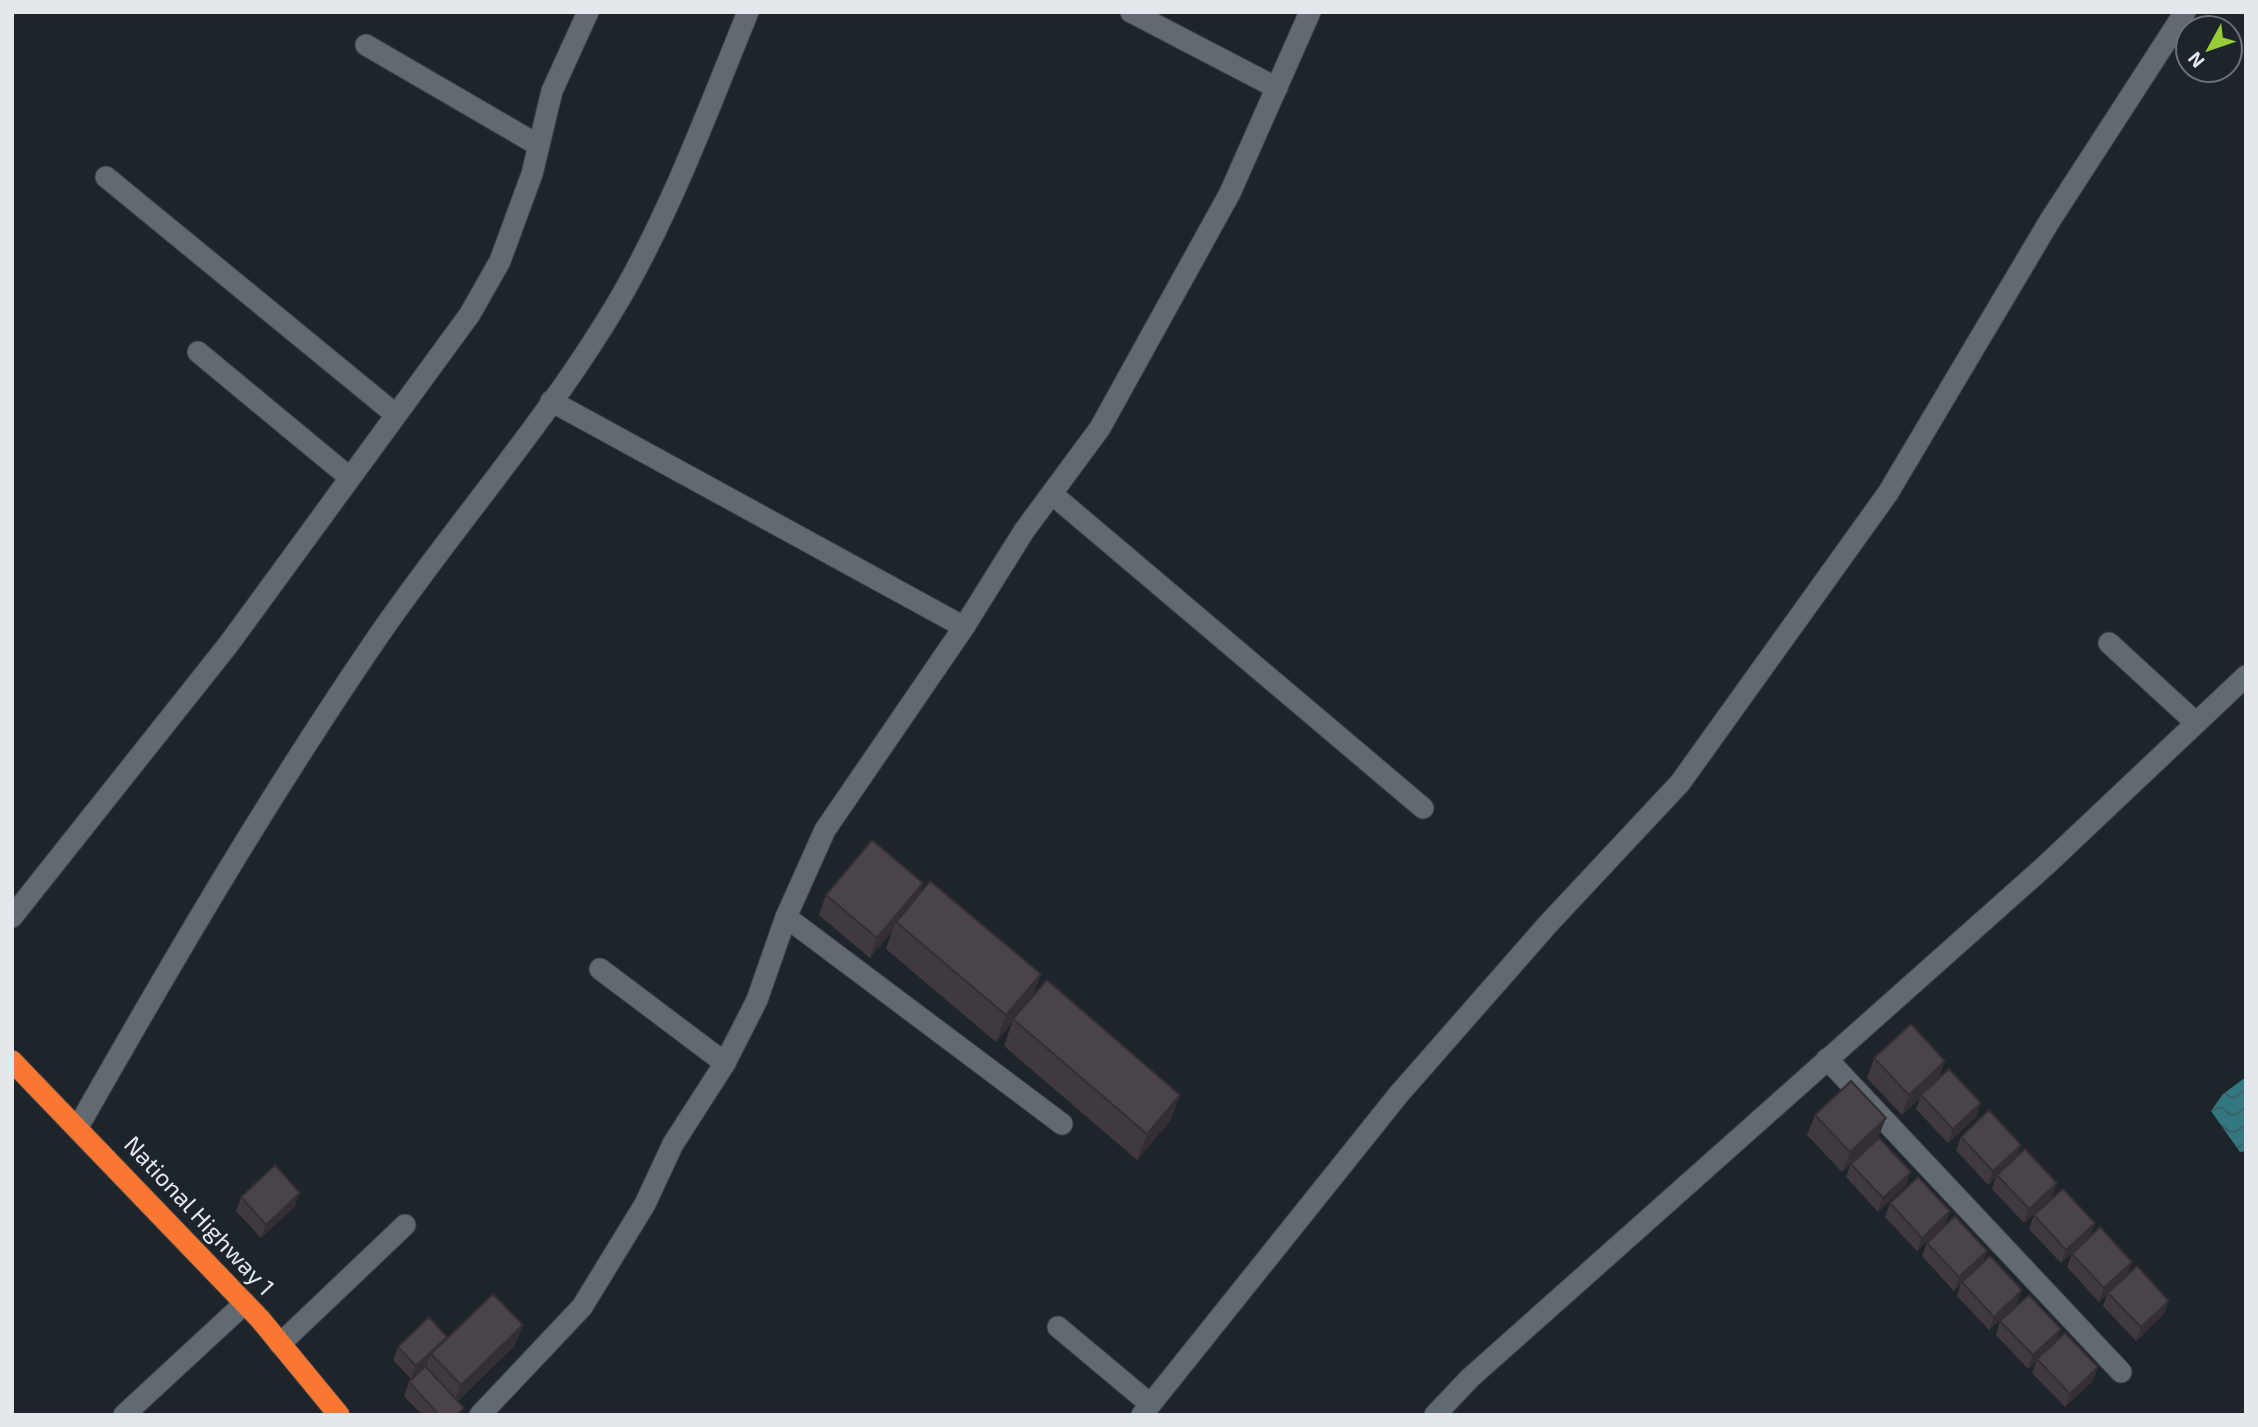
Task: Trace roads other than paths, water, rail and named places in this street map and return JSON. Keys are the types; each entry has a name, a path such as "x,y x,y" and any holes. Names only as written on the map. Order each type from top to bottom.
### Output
{"highway":[{"name":"National Highway 1","path":"12,1061 245,1303 339,1415"}],"street":[{"path":"12,917 229,645 470,314 500,261 538,145 552,91 588,12"},
{"path":"78,1127 190,930 378,637 551,401 631,276 675,188 748,12"},
{"path":"1131,12 1277,88"},
{"path":"480,1415 582,1307 645,1204 673,1144 725,1063 757,1000 786,916 825,830 1052,494 1100,428 1230,193 1310,12"},
{"path":"1058,1326 1146,1409 1399,1094 1549,923 1680,783 1888,494 2049,222 2185,12"},
{"path":"366,45 538,145"},
{"path":"106,177 395,414"},
{"path":"198,352 349,477"},
{"path":"551,401 964,627"},
{"path":"1052,494 1423,808"},
{"path":"2109,643 2195,723"},
{"path":"1435,1415 1470,1378 2045,866 2246,676"},
{"path":"786,916 1062,1124"},
{"path":"600,969 725,1063"},
{"path":"1827,1059 2121,1372"},
{"path":"280,1344 405,1224"},
{"path":"124,1415 245,1303"}],"water":[{"path":"2246,1077 2246,1151 2240,1152 2211,1111 2223,1094"}]}
